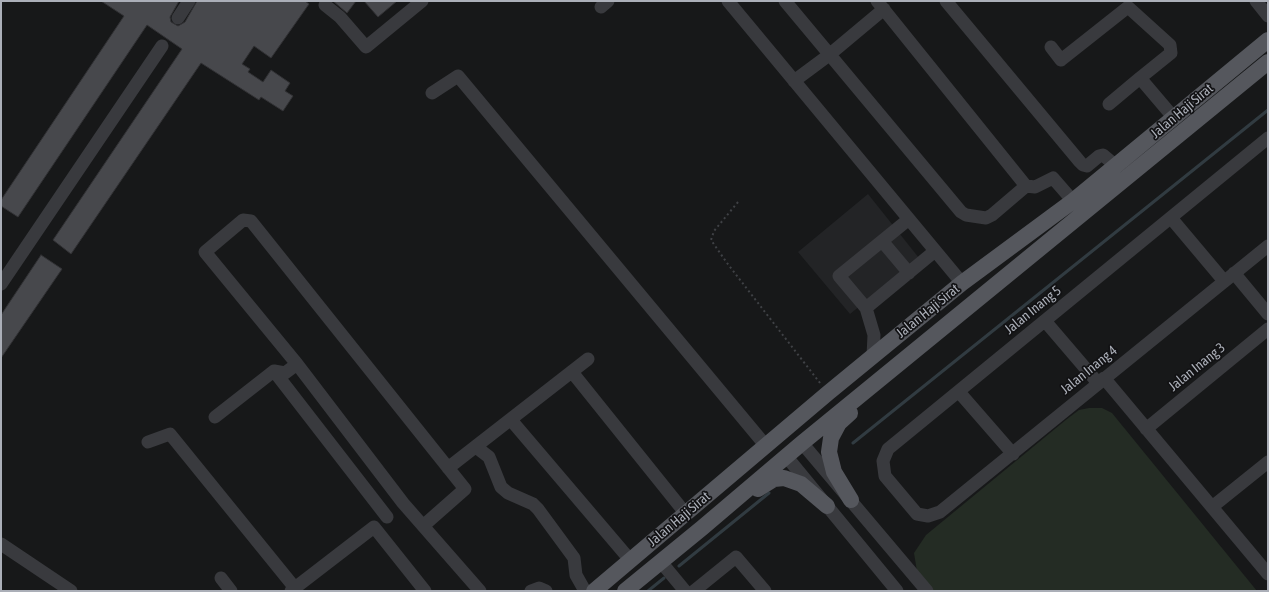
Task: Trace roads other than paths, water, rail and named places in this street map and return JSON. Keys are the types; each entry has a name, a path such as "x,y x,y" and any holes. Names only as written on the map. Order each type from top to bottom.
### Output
{"main road":[{"name":"Jalan Haji Sirat","path":"594,591 828,393 962,283 1073,201 1268,40"},
{"name":"Jalan Haji Sirat","path":"625,591 702,528 792,447 1268,62"},
{"path":"851,500 834,472 829,452 831,438 839,423 976,306 1013,269"},
{"path":"631,561 670,533 777,447 792,447 793,433 823,408 828,393"},
{"path":"702,528 774,479 784,478 801,484 827,506"},
{"path":"619,591 638,580"}],"street":[{"path":"178,18 189,1"},
{"path":"325,5 340,17 366,47 422,1"},
{"path":"728,1 962,283"},
{"path":"785,1 961,212 966,215 986,218 992,215 1026,186"},
{"path":"946,1 1083,165 1087,166 1099,156 1103,155 1116,166"},
{"path":"1256,1 1268,16"},
{"path":"1051,47 1061,60 1126,4 1170,45 1171,53 1109,104"},
{"path":"794,81 829,55 880,5 1026,186 1035,187 1053,178 1073,201"},
{"path":"1,284 162,46"},
{"path":"432,93 458,76 766,446"},
{"path":"1140,78 1174,118"},
{"name":"Jalan Inang 5","path":"928,516 917,514 885,476 883,461 888,449 1268,138"},
{"path":"1171,218 1268,314"},
{"path":"873,356 874,336 866,308 839,276 909,219"},
{"path":"423,526 465,489 252,221 243,220 205,252 297,364 403,503 423,526 480,591"},
{"path":"882,241 909,273"},
{"name":"Jalan Inang 4","path":"928,516 940,512 1268,246"},
{"path":"866,308 935,251"},
{"path":"1045,321 1146,429 1268,574"},
{"name":"Jalan Inang 3","path":"1146,429 1268,330"},
{"path":"448,468 588,360"},
{"path":"215,417 274,371 285,373 297,364"},
{"path":"274,371 387,516"},
{"path":"572,372 686,514"},
{"path":"959,392 1013,454"},
{"path":"511,420 631,561"},
{"path":"148,442 170,434 293,589 403,503"},
{"path":"476,447 489,458 501,487 508,493 533,504 538,509 574,558 576,575 585,591"},
{"path":"792,447 851,500 927,591"},
{"path":"792,447 827,506 897,591"},
{"path":"1212,507 1268,462"},
{"path":"374,527 425,591"},
{"path":"1,544 71,591"},
{"path":"694,591 736,557 765,591"},
{"path":"661,562 685,591"},
{"path":"221,578 231,591"},
{"path":"531,591 539,588 546,591"}],"waterway":[{"path":"853,443 1268,110"},
{"path":"679,566 769,493"},
{"path":"648,591 664,578"}]}
